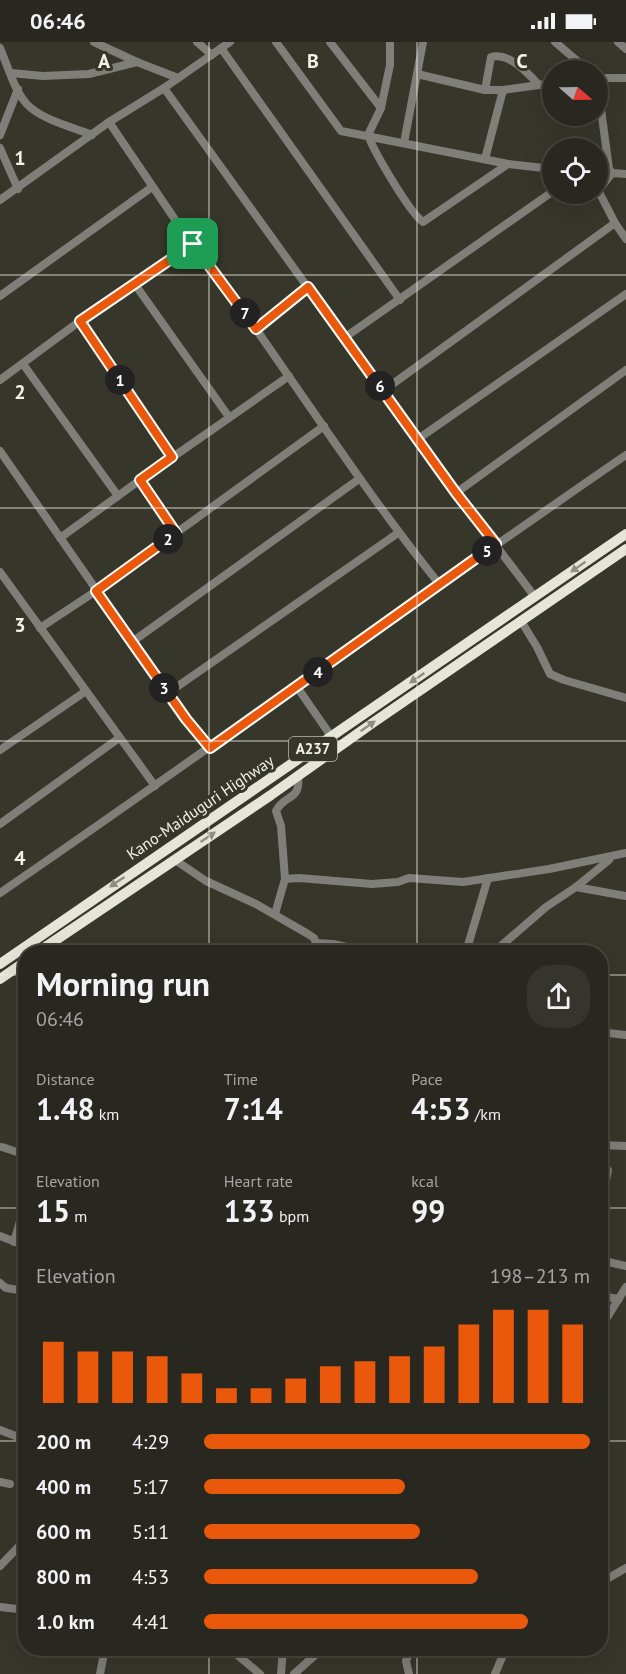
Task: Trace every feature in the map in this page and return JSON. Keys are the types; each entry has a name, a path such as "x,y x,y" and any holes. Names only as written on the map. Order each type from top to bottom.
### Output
{"highway":[{"name":"Kano-Maiduguri Highway","path":"28,945 626,534"},
{"name":"Kano-Maiduguri Highway","path":"48,945 626,549"},
{"name":"Kano-Maiduguri Highway","path":"0,964 18,952"},
{"path":"0,979 18,967"}],"street":[{"path":"94,42 178,78"},
{"path":"197,42 212,55"},
{"path":"0,200 109,122 164,88 230,42"},
{"path":"276,42 341,131 508,164 542,168"},
{"path":"330,42 381,108"},
{"path":"404,142 423,42"},
{"path":"555,42 576,60"},
{"path":"618,42 626,49"},
{"path":"390,43 390,65 381,108 368,135 372,146 416,217 423,222 508,164"},
{"path":"0,48 18,89 29,106 43,116 92,135"},
{"path":"221,48 400,300"},
{"path":"485,90 491,57 497,55 524,69 539,85"},
{"path":"11,73 43,76 89,74 137,62"},
{"path":"417,74 485,90 542,85"},
{"path":"608,79 626,78"},
{"path":"164,88 456,493 535,597"},
{"path":"0,135 18,89"},
{"path":"485,159 503,90"},
{"path":"109,122 152,187 256,329 359,479 440,585"},
{"path":"603,126 607,162 612,173"},
{"path":"0,149 18,189"},
{"path":"612,173 626,174"},
{"path":"608,178 612,173"},
{"path":"0,296 152,187"},
{"path":"344,338 542,199"},
{"path":"606,204 626,239"},
{"path":"384,391 615,223"},
{"path":"0,380 80,321 193,244"},
{"path":"134,283 229,417"},
{"path":"256,329 308,287"},
{"path":"418,439 626,294"},
{"path":"80,321 172,457"},
{"path":"23,364 118,496"},
{"path":"456,493 626,370"},
{"path":"60,538 289,376"},
{"path":"40,628 96,591 324,426"},
{"path":"0,452 186,719 210,748"},
{"path":"0,893 626,455"},
{"path":"132,642 359,479"},
{"path":"140,480 176,533"},
{"path":"168,693 398,533"},
{"path":"0,572 155,786"},
{"path":"520,621 537,646 550,674 564,681 626,698"},
{"path":"297,687 331,736"},
{"path":"0,750 86,691"},
{"path":"0,825 120,738"},
{"path":"275,914 285,879 281,826 276,811 278,806 296,794 300,788 298,776"},
{"path":"285,879 299,878 372,884 398,882 409,878 454,883 549,869 626,853"},
{"path":"502,945 546,907 576,887 613,857"},
{"path":"175,860 206,881 275,914 314,938 316,943 338,945"},
{"path":"468,945 488,878"},
{"path":"576,887 626,896"},
{"path":"608,1033 626,1035"},
{"path":"608,1145 626,1146"},
{"path":"1,1146 18,1152"},
{"path":"14,1242 18,1228"},
{"path":"0,1236 18,1243"},
{"path":"608,1262 626,1266"},
{"path":"0,1283 6,1288 18,1290"},
{"path":"608,1316 626,1287"},
{"path":"608,1297 619,1299"},
{"path":"0,1430 18,1437"},
{"path":"0,1482 10,1484"},
{"path":"0,1566 18,1547"},
{"path":"608,1578 626,1568"},
{"path":"0,1607 18,1609"},
{"path":"100,1674 103,1656"},
{"path":"239,1656 260,1674"},
{"path":"281,1674 282,1656"},
{"path":"294,1674 314,1656"},
{"path":"408,1656 406,1661 410,1674"},
{"path":"495,1674 503,1656"}],"route":[{"path":"193,244 256,329 308,287 456,493 496,544 210,748 186,719 96,591 176,533 140,480 172,457 80,321 193,244"}]}
